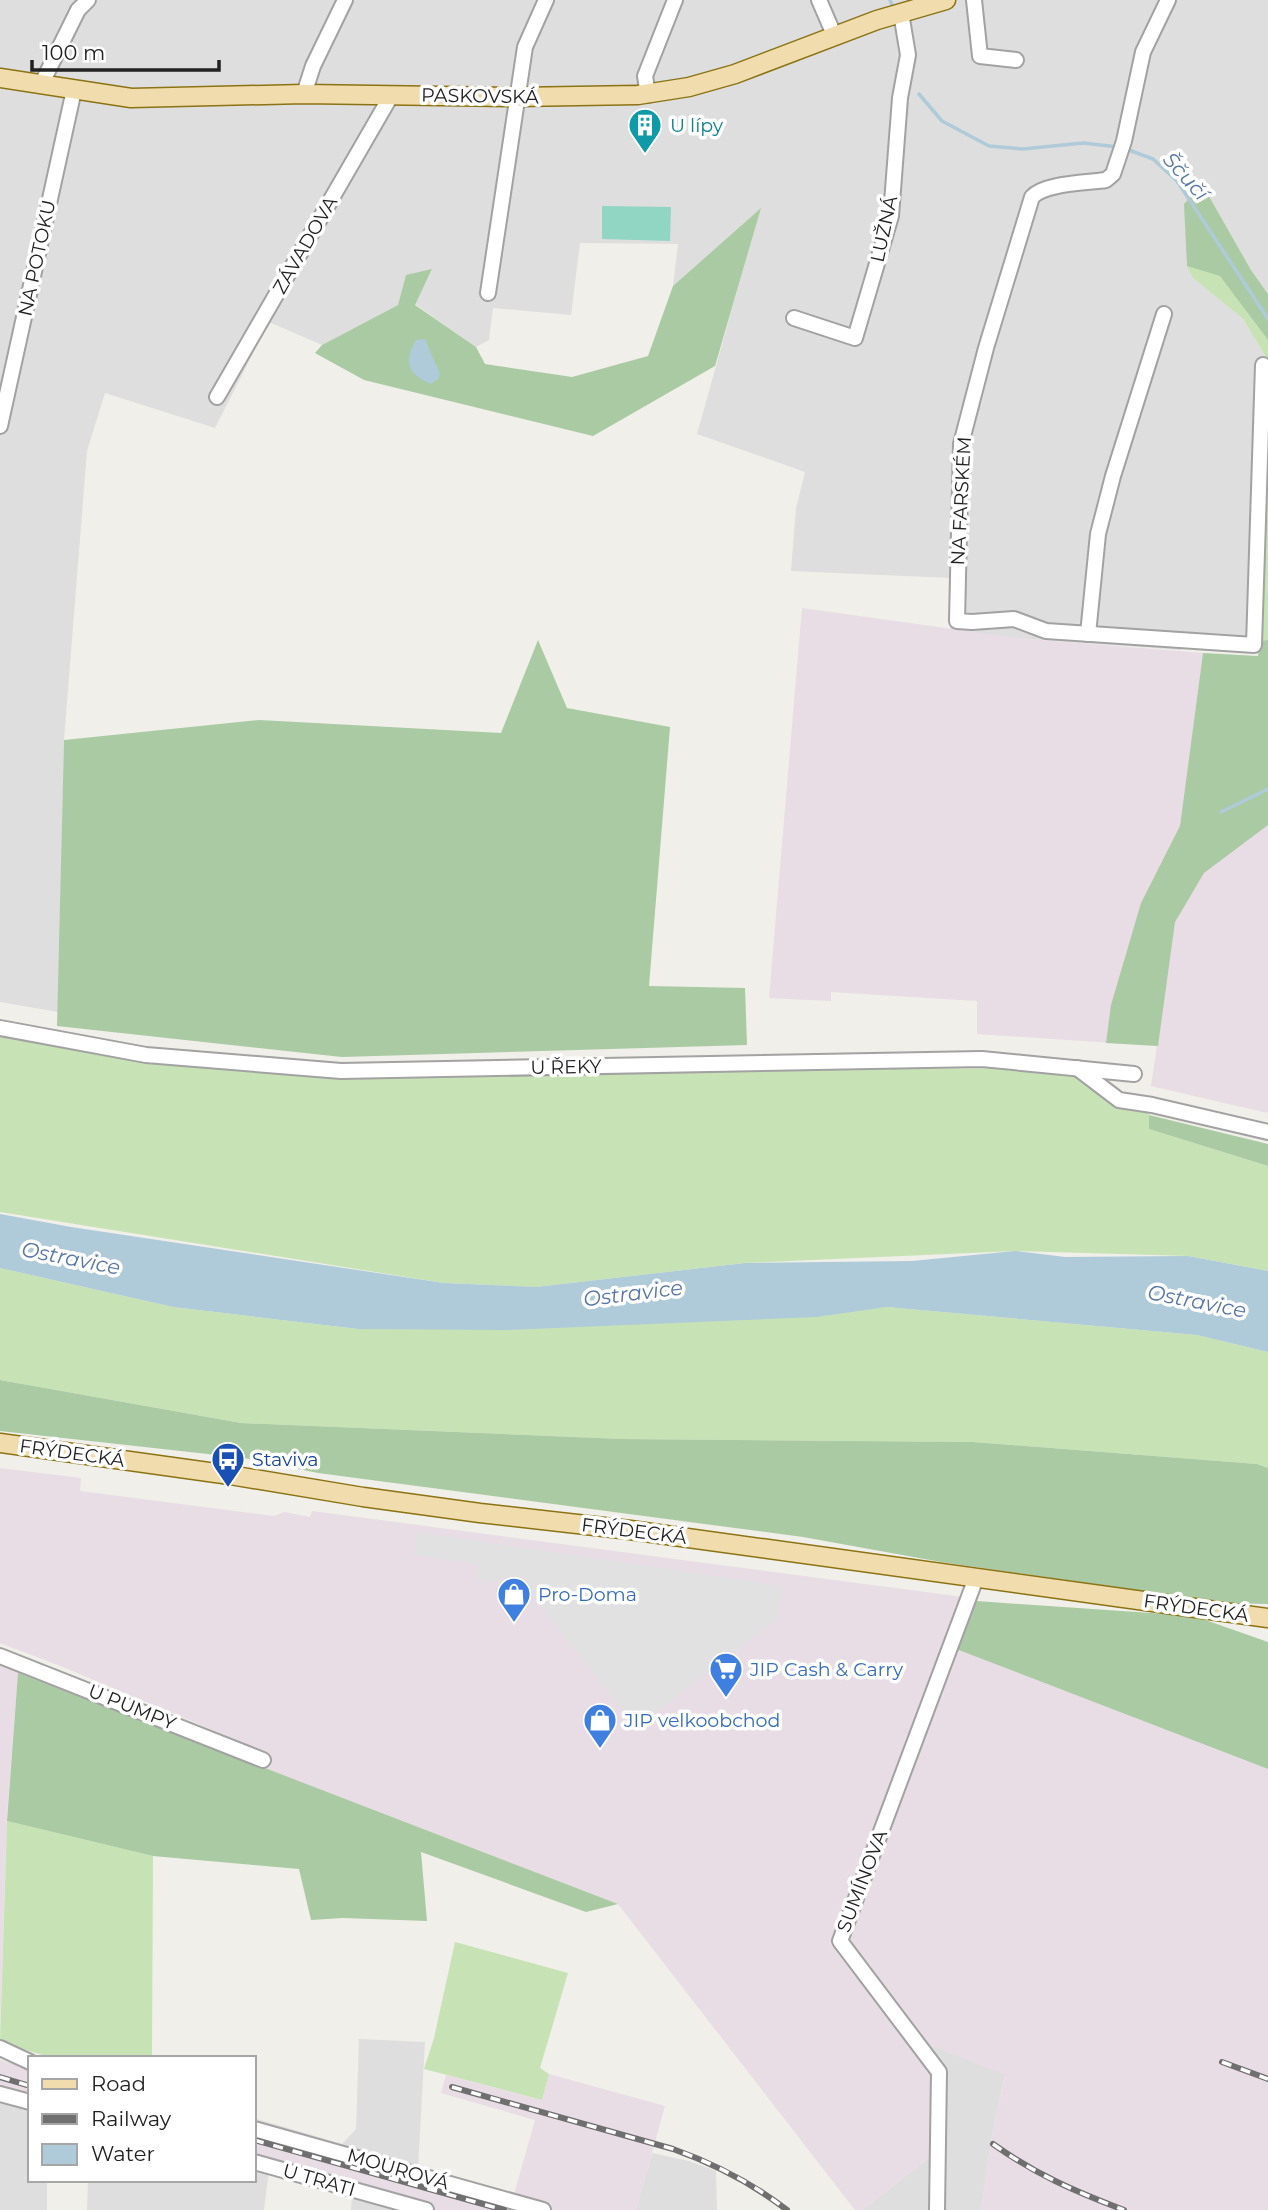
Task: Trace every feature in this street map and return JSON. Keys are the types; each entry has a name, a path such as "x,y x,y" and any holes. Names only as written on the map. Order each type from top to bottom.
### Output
{"main road":[{"name":"PASKOVSKÁ","path":"0,78 131,98 304,94 517,97 648,94 689,88 727,77 901,13 946,0"},
{"name":"FRÝDECKÁ","path":"0,1443 230,1475 363,1497 630,1530 1268,1618"}],"street":[{"path":"41,85 78,10 88,0"},
{"path":"304,94 313,66 345,0"},
{"path":"488,293 525,47 546,0"},
{"path":"648,94 645,76 675,0"},
{"path":"819,0 835,37"},
{"path":"974,0 980,56 1016,60"},
{"name":"NA FARSKÉM","path":"1088,634 1046,631 1014,619 957,621 961,444 986,348 1032,197 1037,191 1106,180 1113,174 1143,52 1168,0"},
{"name":"LUŽNÁ","path":"794,318 855,338 891,216 900,98 908,55 901,13"},
{"name":"NA POTOKU","path":"0,426 74,90"},
{"name":"ZÁVADOVA","path":"217,397 392,94"},
{"path":"1164,314 1098,534 1088,634 1254,645 1264,365"},
{"name":"U ŘEKY","path":"0,1028 146,1055 341,1071 982,1059 1134,1074"},
{"path":"1077,1068 1119,1100 1268,1132"},
{"name":"SUMÍNOVA","path":"937,2210 939,2072 840,1941 976,1577"},
{"name":"U PUMPY","path":"0,1656 263,1759"},
{"path":"0,2048 28,2061"},
{"path":"0,2094 28,2101"},
{"name":"MOUROVÁ","path":"256,2130 543,2210"},
{"name":"U TRATI","path":"256,2163 426,2210"}],"shaded area":[{"path":"0,0 1268,0 1268,294 1251,270 1202,184 1184,204 1193,278 1243,319 1267,359 1260,641 1182,633 1181,650 1017,638 950,630 950,578 791,571 796,508 805,472 697,434 760,209 673,286 678,244 580,243 571,315 493,308 489,340 476,347 415,304 432,270 398,305 322,345 269,322 215,428 105,393 87,451 64,740 58,1012 0,1002"},
{"path":"802,608 1017,638 1203,653 1180,826 1268,781 1268,1113 1151,1086 1157,1046 977,1034 977,1001 831,992 831,1001 769,998"},
{"path":"0,1468 81,1478 80,1491 274,1516 284,1512 310,1517 312,1511 963,1597 830,1944 934,2077 930,2157 862,2210 855,2210 618,1904 264,1769 267,1753 0,1643"},
{"path":"417,1532 783,1586 777,1619 654,1714 650,1710 632,1723 526,1587 476,1579 477,1564 414,1555"},
{"path":"956,1649 1268,1769 1268,2210 981,2210 992,2135 1005,2075 927,2044 856,1952 848,1934"},
{"path":"0,1666 18,1673 7,1815 0,2032"},
{"path":"359,2039 425,2042 418,2169 553,2210 535,2210 256,2132 256,2119 342,2144 356,2129"},
{"path":"927,2044 1005,2074 992,2135 981,2210 862,2210 930,2157 934,2078 915,2053"},
{"path":"0,2060 28,2067 28,2094 0,2087"},
{"path":"549,2074 665,2106 636,2210 553,2210 513,2198 535,2120 441,2093 446,2075 542,2100"},
{"path":"0,2087 28,2094 28,2182 47,2182 47,2210 0,2210"},
{"path":"256,2132 535,2210 437,2210 256,2159"},
{"path":"652,2153 689,2161 716,2171 717,2210 636,2210"},
{"path":"256,2159 437,2210 351,2210 352,2193 269,2171 264,2210 87,2210 88,2182 256,2182"}],"green space":[{"path":"1202,184 1251,270 1268,294 1268,340 1220,276 1187,266 1184,204"},
{"path":"602,206 671,207 670,241 602,239"},
{"path":"761,208 715,366 593,436 364,380 315,353 322,345 398,305 406,275 432,269 415,305 476,347 485,364 572,377 648,356 673,286"},
{"path":"1187,266 1220,275 1268,340 1268,640 1260,641 1267,359 1243,319 1193,278"},
{"path":"538,640 567,708 670,727 649,986 745,988 747,1045 342,1057 57,1026 64,740 259,720 501,733"},
{"path":"1268,640 1268,825 1204,873 1175,922 1158,1046 1106,1043 1111,1005 1141,903 1180,826 1203,653 1258,656 1260,641"},
{"path":"0,1029 146,1055 341,1071 1077,1068 1086,1084 1139,1096 1149,1115 1149,1129 1268,1166 1268,1271 1188,1256 1015,1251 745,1263 536,1287 444,1283 0,1212"},
{"path":"1149,1115 1268,1144 1268,1166 1149,1129"},
{"path":"0,1268 173,1307 358,1329 887,1307 1197,1335 1268,1352 1268,1468 1257,1464 973,1442 622,1439 241,1423 0,1380"},
{"path":"0,1380 241,1423 622,1439 973,1442 1257,1464 1268,1468 1268,1604 1224,1603 941,1562 803,1537 318,1473 244,1458 0,1431"},
{"path":"976,1601 1194,1616 1268,1642 1268,1769 956,1649"},
{"path":"18,1673 618,1904 586,1912 421,1852 427,1921 343,1918 311,1920 299,1869 153,1856 7,1821"},
{"path":"7,1821 153,1856 152,2056 46,2056 0,2042"},
{"path":"455,1942 568,1973 540,2068 549,2074 542,2100 424,2069 434,2038"}],"water":[{"path":"425,339 440,374 431,384 413,372 409,361 416,340"},
{"name":"Ostravice","path":"0,1214 444,1283 536,1287 745,1263 912,1261 1015,1251 1065,1257 1188,1256 1268,1271 1268,1352 1197,1335 887,1307 816,1317 508,1330 358,1329 173,1307 0,1268"}],"waterway":[{"name":"Ščučí","path":"890,0 892,5"},
{"name":"Ščučí","path":"919,94 942,121 989,146 1023,149 1083,143 1118,147"},
{"name":"Ščučí","path":"1126,149 1153,159 1177,181 1268,319"},
{"path":"1221,812 1268,789"}],"railway":[{"path":"1222,2062 1268,2079"},
{"path":"0,2077 28,2085"},
{"path":"452,2087 673,2149 733,2175 787,2210"},
{"path":"256,2141 504,2210"},
{"path":"993,2144 1056,2182 1124,2210"}],"place":[{"name":"U lípy","path":"645,155"},
{"name":"Staviva","path":"228,1489"},
{"name":"Pro-Doma","path":"514,1624"},
{"name":"JIP Cash & Carry","path":"726,1699"},
{"name":"JIP velkoobchod","path":"600,1750"}]}
